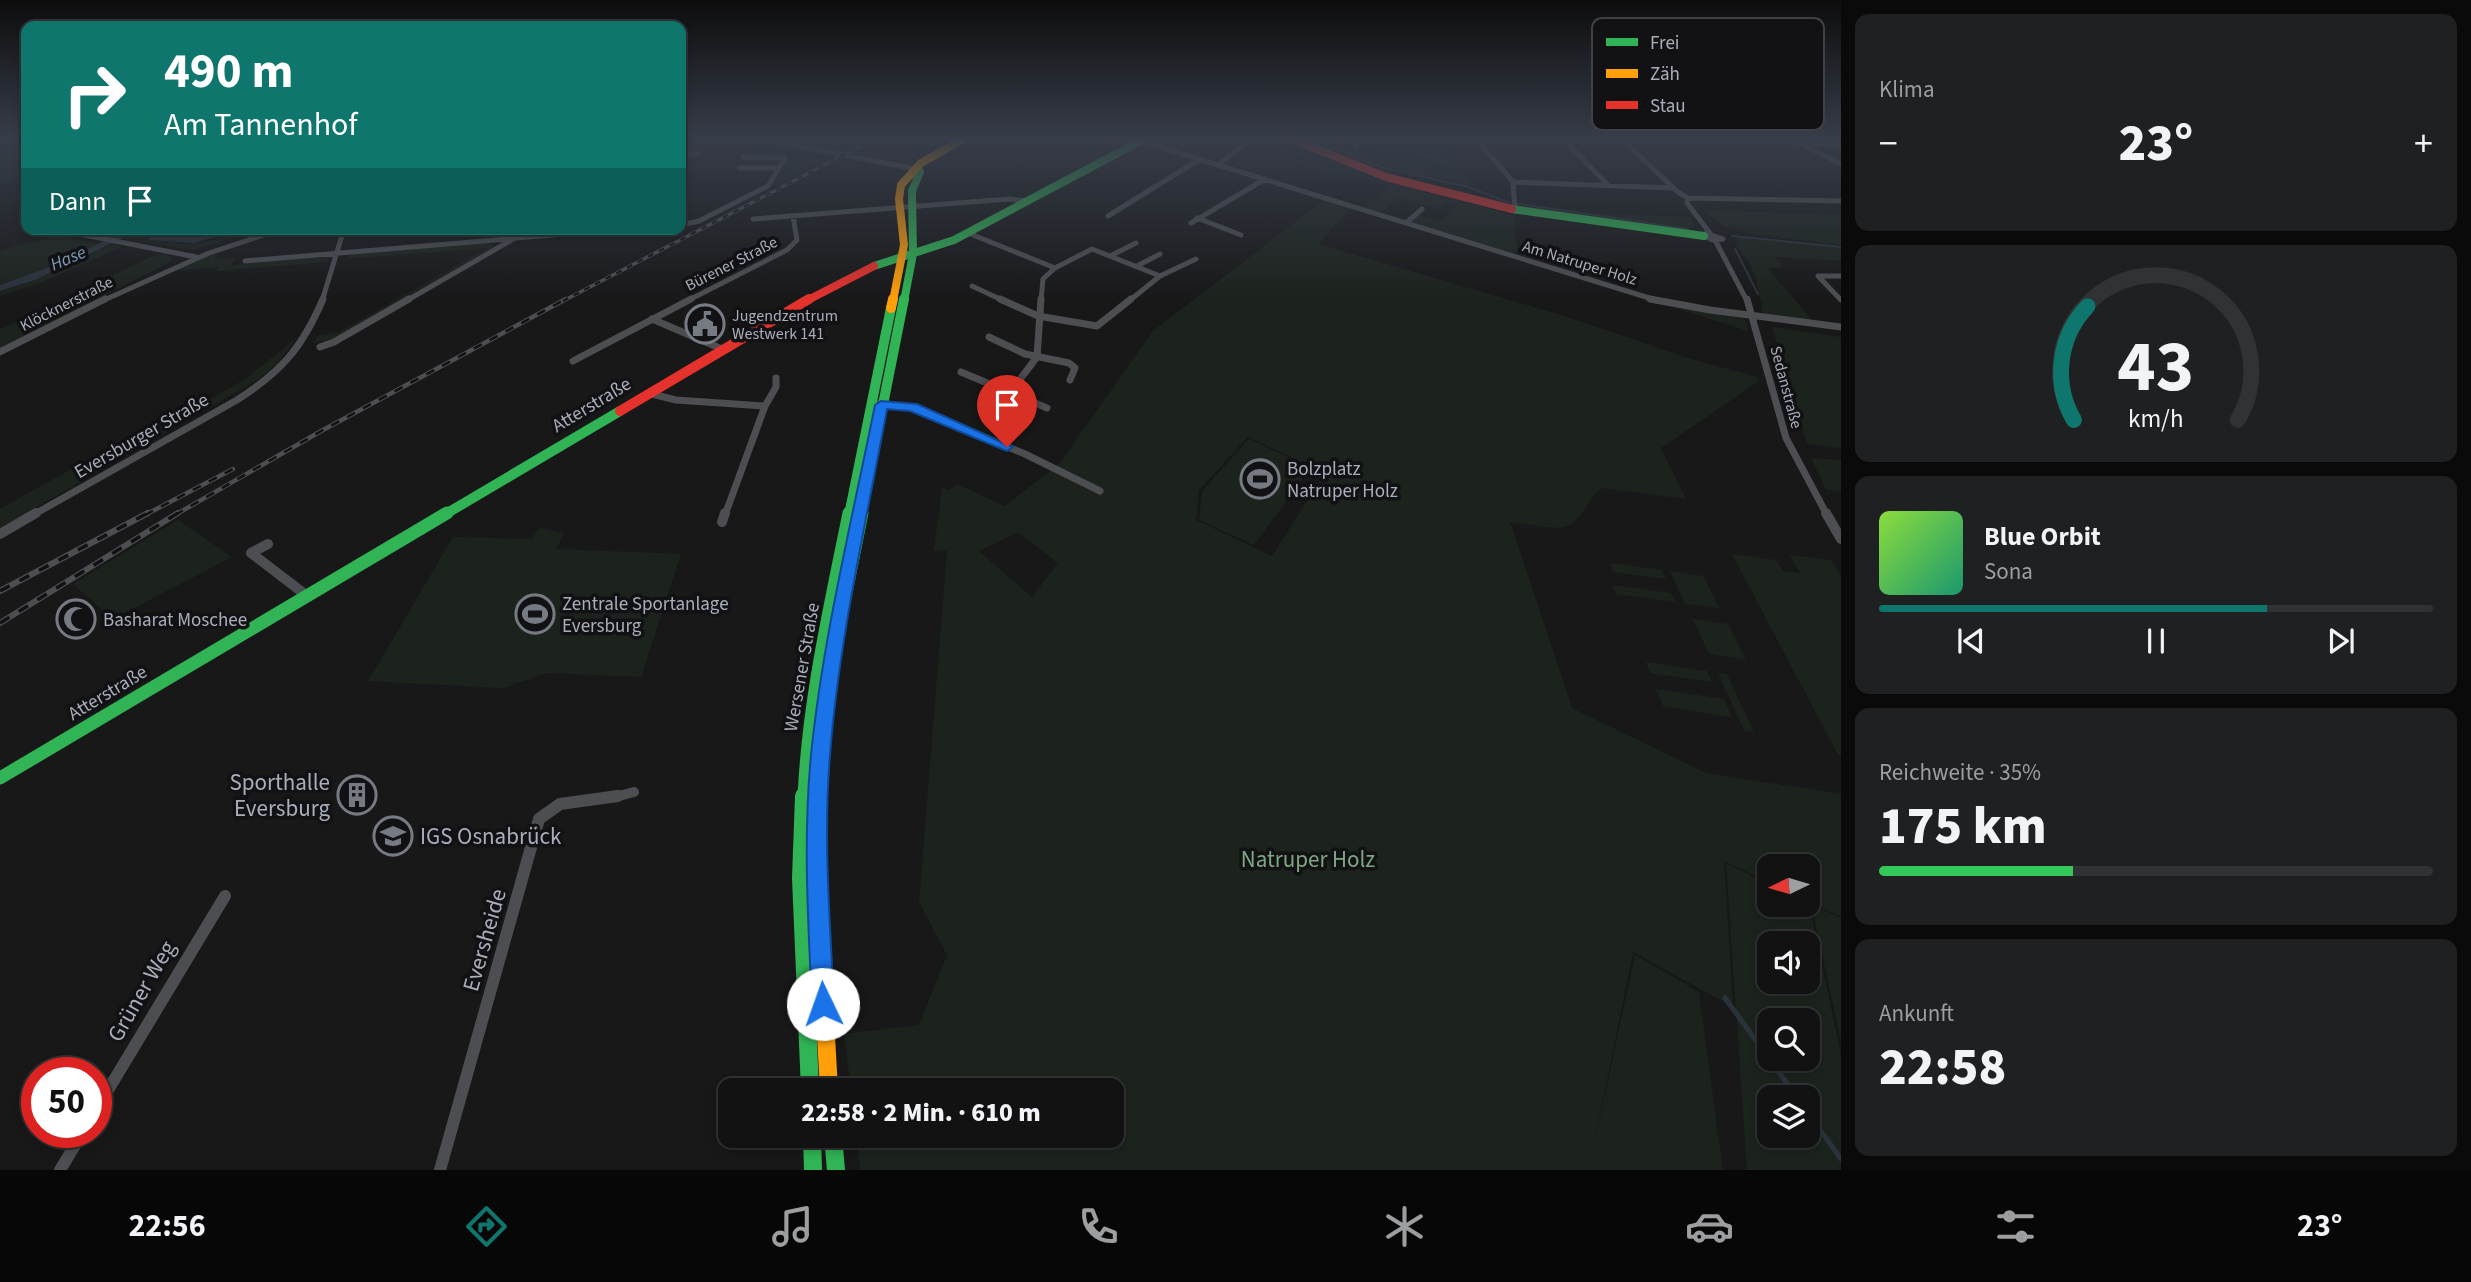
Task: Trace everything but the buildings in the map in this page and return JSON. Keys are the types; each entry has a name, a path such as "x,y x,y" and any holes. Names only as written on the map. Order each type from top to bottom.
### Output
{"main road":[{"name":"Wersener Straße","path":"809,1078 801,878 806,753 823,644 907,256 904,230 910,192"},
{"name":"Atterstraße","path":"0,778 845,278 968,233 1045,192"},
{"path":"1433,192 1710,236"},
{"name":"Wersener Straße","path":"828,1078 817,876 819,766 835,649 877,404"},
{"path":"812,1148 813,1170"},
{"path":"834,1148 836,1170"}],"street":[{"path":"686,224 699,221 757,192"},
{"path":"1108,216 1147,192"},
{"path":"1241,235 1194,220 1243,192"},
{"name":"Am Natruper Holz","path":"1305,192 1646,298 1698,309 1841,327"},
{"path":"1514,192 1515,206"},
{"name":"Sedanstraße","path":"1679,192 1688,198 1687,203 1741,285 1752,310 1750,314 1755,321 1786,438 1841,540"},
{"path":"1688,198 1841,201"},
{"path":"753,219 1010,199 1027,201"},
{"path":"1406,223 1422,209"},
{"name":"Bürener Straße","path":"573,361 793,246 798,234 793,216"},
{"path":"968,233 1055,268"},
{"path":"81,235 193,257"},
{"name":"Klöcknerstraße","path":"0,352 145,279 193,257 254,235"},
{"name":"Klöcknerstraße","path":"193,257 263,235"},
{"path":"293,356 307,334 339,252 343,235"},
{"path":"320,347 334,342 518,235"},
{"path":"245,261 552,235"},
{"path":"1110,256 1136,243"},
{"path":"1011,391 1037,357 1038,316 1043,279 1055,268 1092,249 1160,276"},
{"path":"1137,266 1160,254"},
{"path":"972,286 1038,316 1097,326 1160,276 1196,259"},
{"path":"1841,276 1818,276 1841,300"},
{"path":"652,319 722,349"},
{"path":"989,337 1037,357 1069,363 1076,369 1070,380"},
{"name":"Eversburger Straße","path":"0,534 258,386 293,356"},
{"path":"961,372 1047,408"},
{"path":"722,522 765,406 776,387 776,378"},
{"path":"648,393 676,400 765,406"},
{"path":"877,404 912,407 1025,454 1100,491"},
{"path":"268,544 251,553 306,595"},
{"name":"Eversheide","path":"440,1170 539,819 545,811 561,802 602,800 634,792"},
{"name":"Grüner Weg","path":"112,1083 225,896"},
{"path":"60,1170 73,1148"}],"green space":[{"path":"1382,192 1422,192 1515,217 1515,239 1518,246 1513,254 1410,222 1418,215 1442,221 1457,206 1445,203 1439,209 1399,198 1381,213 1363,207"},
{"name":"Natruper Holz","path":"1324,200 1350,209 1318,244 1558,314 1694,360 1758,377 1759,381 1661,448 1686,499 1602,488 1578,518 1568,526 1552,528 1510,522 1572,708 1706,773 1841,794 1841,917 1820,907 1820,854 1757,854 1757,876 1724,861 1733,1007 1633,952 1591,1159 1635,955 1699,992 1723,1170 860,1170 858,1150 864,1148 1124,1148 1124,1078 850,1078 844,1034 919,1025 947,955 919,902 947,551 934,550 942,487 949,491 957,484 1005,506 1059,464 1153,331","holes":["1248,437 1325,473 1272,556 1196,520 1199,490","1018,532 1058,563 1032,597 979,551"]},
{"path":"1523,204 1581,213 1690,217 1695,227 1688,229 1530,208"},
{"path":"1704,210 1841,215 1841,245 1748,234 1741,228 1724,227"},
{"path":"58,235 99,244 60,263 0,285 0,250"},
{"path":"130,235 150,235 147,240 184,244 243,235 194,250 122,239"},
{"path":"1737,237 1841,248 1841,261 1775,257 1784,267 1767,268 1813,321 1763,314 1756,278 1736,246"},
{"path":"486,243 495,246 337,338 313,343 319,335 337,333 488,248 344,259 352,254"},
{"path":"111,245 122,247 40,283 0,296 0,292 35,280"},
{"path":"219,251 214,259 235,258 231,266 259,261 329,257 327,262 217,271 219,267 173,271"},
{"path":"157,254 171,256 172,261 0,349 0,329"},
{"path":"1675,308 1742,318 1746,321 1748,331"},
{"path":"1772,327 1841,337 1841,448 1807,444"},
{"path":"298,337 275,366 254,382 0,528 0,509 147,427 196,407 244,380"},
{"path":"1249,439 1311,468 1254,545 1199,520 1202,491"},
{"path":"1811,458 1841,460 1841,491 1826,490"},
{"path":"178,520 232,557 113,619 73,584"},
{"name":"Zentrale Sportanlage Eversburg","path":"539,528 564,533 557,549 681,554 641,677 547,673 503,688 368,681 453,537 532,539"},
{"path":"1732,554 1776,560 1783,571 1800,573 1790,555 1831,560 1841,576 1841,755 1838,755"},
{"path":"1610,563 1662,570 1666,579 1613,572"},
{"path":"1670,571 1703,576 1719,608 1685,604"},
{"path":"1612,585 1671,593 1675,602 1616,594"},
{"path":"1693,619 1728,624 1746,660 1709,654"},
{"path":"1646,662 1707,671 1712,682 1650,673"},
{"path":"1718,673 1727,674 1754,732 1744,731"},
{"path":"1656,689 1724,699 1732,717 1663,706"},
{"path":"1726,863 1757,878 1757,917 1812,917 1815,931 1757,931 1757,994 1820,994 1820,955 1841,1055 1841,1170 1747,1170"},
{"path":"1820,908 1841,918 1841,1041 1820,945 1820,931 1817,931 1814,917 1820,917"}],"shaded area":[{"path":"116,235 129,235 35,280 0,291 0,285 60,263"},
{"path":"151,235 222,235 195,243 148,240"}],"waterway":[{"path":"1480,192 1507,202 1688,229"},
{"path":"1732,236 1841,247"},
{"path":"1735,249 1758,294"},
{"path":"1725,998 1788,1085"},
{"path":"1820,1130 1841,1159"}],"railway":[{"path":"563,301 773,192"},
{"path":"175,515 323,430 566,299"},
{"path":"145,515 233,469"},
{"path":"0,591 148,513"},
{"path":"0,623 178,513"}],"traffic: fast":[{"path":"839,627 913,254 912,192"},
{"path":"874,266 954,240 1045,192"},
{"path":"1512,209 1704,236"},
{"path":"809,1078 801,878 806,753 823,644 891,308"},
{"path":"0,778 620,411"},
{"path":"812,1148 813,1170"},
{"path":"834,1148 836,1170"}],"traffic: slow":[{"path":"891,308 904,245 900,192"},
{"path":"828,1078 817,875 820,753 839,627"}],"traffic: jam":[{"path":"1443,192 1512,209"},
{"path":"620,411 820,292 874,266"}],"place":[{"name":"Jugendzentrum Westwerk 141","path":"705,324"},
{"name":"Bolzplatz Natruper Holz","path":"1260,479"},
{"name":"Zentrale Sportanlage Eversburg","path":"535,614"},
{"name":"Basharat Moschee","path":"76,619"},
{"name":"Sporthalle Eversburg","path":"357,795"},
{"name":"IGS Osnabrück","path":"393,836"}],"route":[{"path":"823,1004 817,876 820,753 835,649 881,405 912,407 1007,447"}],"water label":[{"name":"Hase","path":"68,258"}]}
